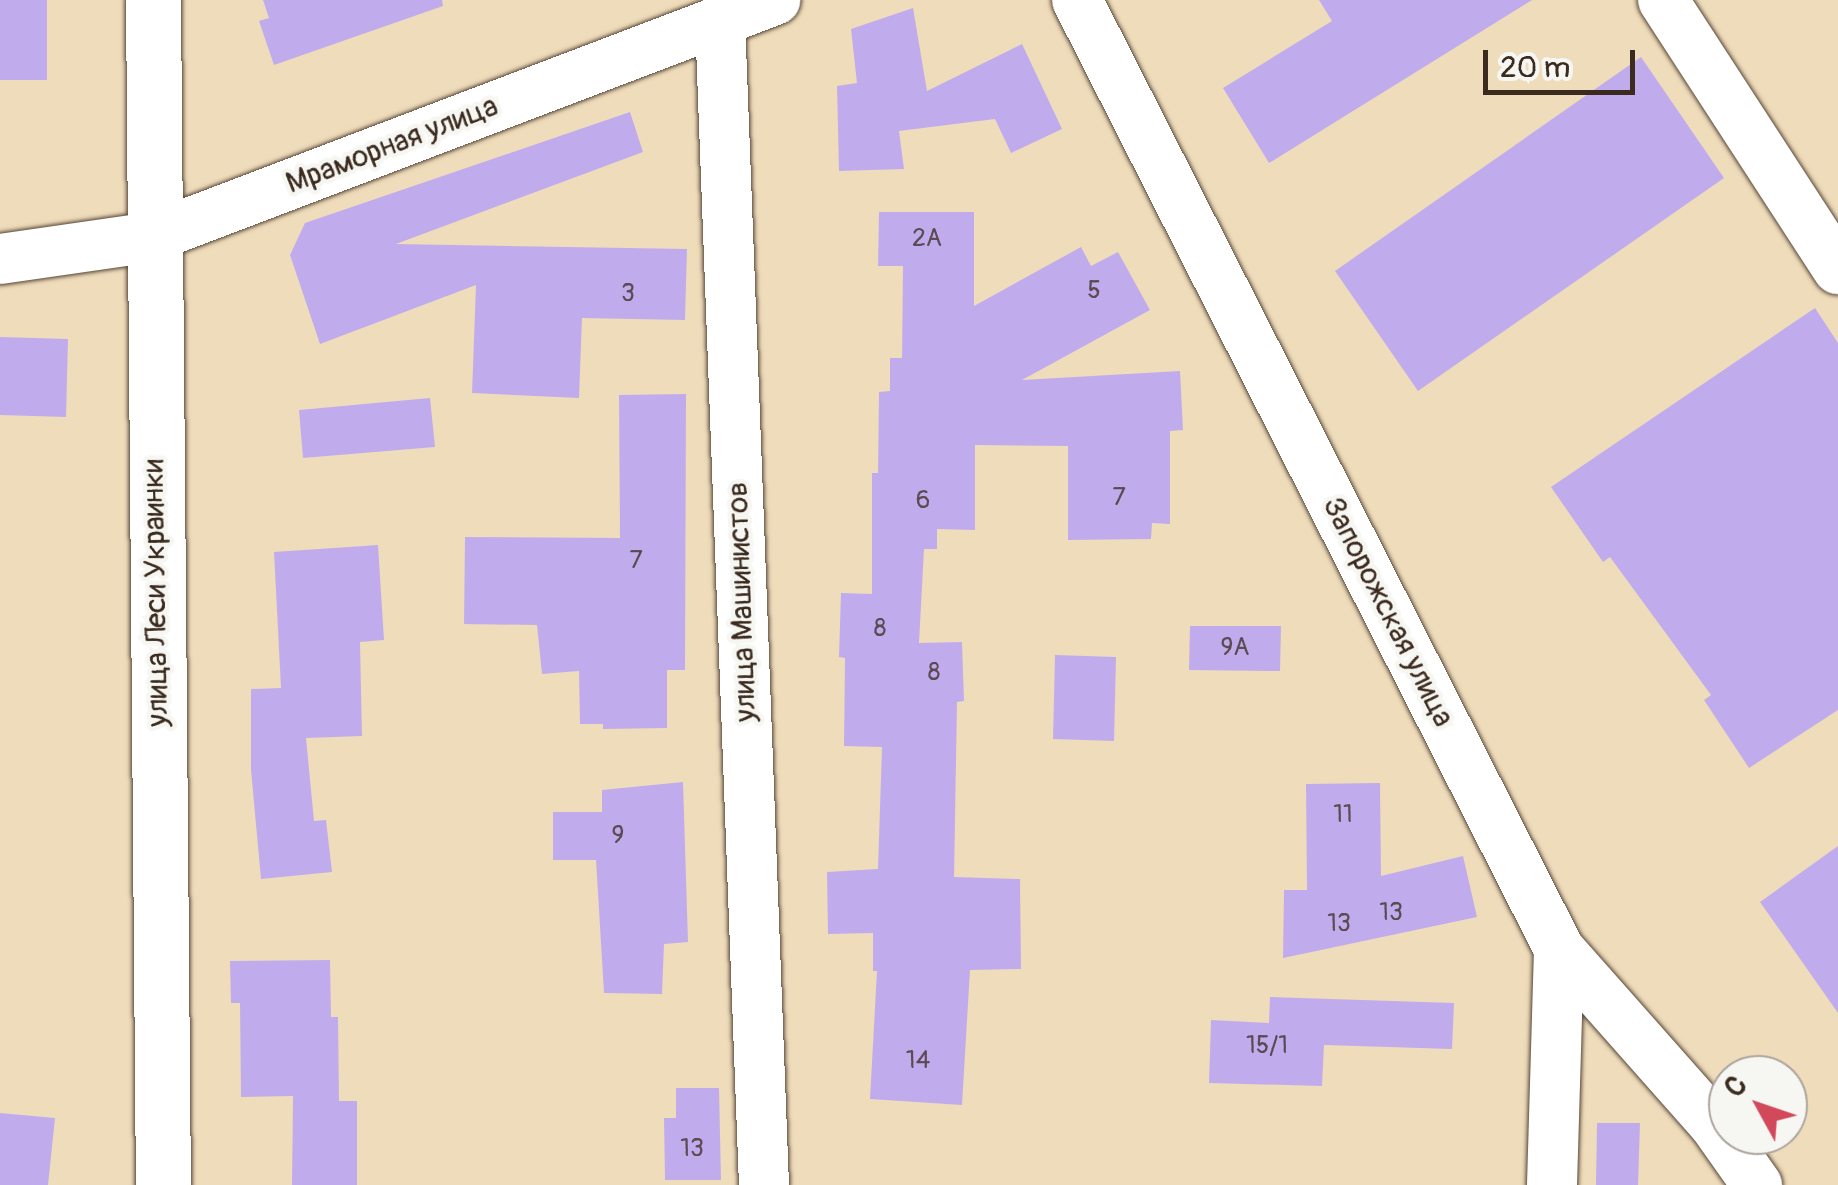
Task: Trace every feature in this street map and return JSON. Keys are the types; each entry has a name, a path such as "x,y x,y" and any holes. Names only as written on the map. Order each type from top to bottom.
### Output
{"main road":[{"name":"улица Леси Украинки","path":"153,0 162,1185"}],"street":[{"name":"Мраморная улица","path":"0,259 152,237 775,0"},
{"name":"Запорожская улица","path":"1077,0 1560,949 1714,1124 1757,1185"},
{"path":"1663,0 1838,269"},
{"name":"улица Машинистов","path":"720,19 764,1185"},
{"path":"1552,1185 1560,949"}],"building":[{"path":"0,0 47,0 47,80 0,80"},
{"path":"263,0 442,0 443,6 274,65 259,21 269,18"},
{"path":"1319,0 1532,0 1269,163 1223,88 1332,21"},
{"path":"913,8 927,91 1022,44 1062,129 1011,153 995,119 899,131 904,169 839,171 837,86 857,83 851,29"},
{"path":"1641,57 1724,178 1418,391 1335,271"},
{"path":"630,112 643,152 396,244 687,249 685,320 582,318 579,398 472,393 476,285 320,344 290,255 305,223"},
{"path":"879,212 974,212 974,306 1081,247 1091,266 1118,252 1150,310 1022,380 1180,371 1183,430 1170,431 1170,524 1152,523 1151,539 1068,540 1068,446 975,445 975,530 937,529 937,549 924,549 919,643 962,642 964,701 957,702 954,877 1020,879 1021,969 970,970 962,1105 870,1099 877,971 873,971 873,933 828,934 827,872 878,869 882,747 844,746 845,658 839,657 841,593 872,594 872,473 878,473 879,392 890,391 890,358 902,358 903,266 878,266"},
{"path":"1815,308 1838,343 1838,710 1749,768 1704,700 1711,695 1610,557 1603,562 1551,487"},
{"path":"0,337 68,339 66,417 0,415"},
{"path":"686,394 685,670 667,670 667,728 603,729 603,724 580,724 579,671 542,674 537,625 464,624 465,537 620,538 619,395"},
{"path":"430,398 435,447 303,458 299,410"},
{"path":"378,545 384,640 360,642 362,736 306,738 314,821 326,820 332,872 261,879 251,770 251,689 281,688 274,552"},
{"path":"1190,626 1281,626 1280,671 1189,670"},
{"path":"1055,655 1116,657 1114,741 1053,739"},
{"path":"683,782 688,942 664,944 662,994 604,993 596,860 553,860 553,812 602,812 602,790"},
{"path":"1380,783 1381,876 1463,856 1477,917 1283,958 1284,890 1307,890 1306,784"},
{"path":"1838,846 1838,1013 1760,902"},
{"path":"330,960 331,1017 338,1017 339,1101 357,1101 357,1185 292,1185 293,1096 241,1097 240,1003 231,1003 230,961"},
{"path":"1270,997 1454,1003 1452,1049 1324,1045 1322,1086 1209,1083 1211,1020 1269,1023"},
{"path":"676,1088 719,1088 721,1180 665,1180 664,1118 676,1118"},
{"path":"0,1113 55,1118 48,1185 0,1185"},
{"path":"1597,1123 1640,1123 1638,1185 1596,1185"}]}
